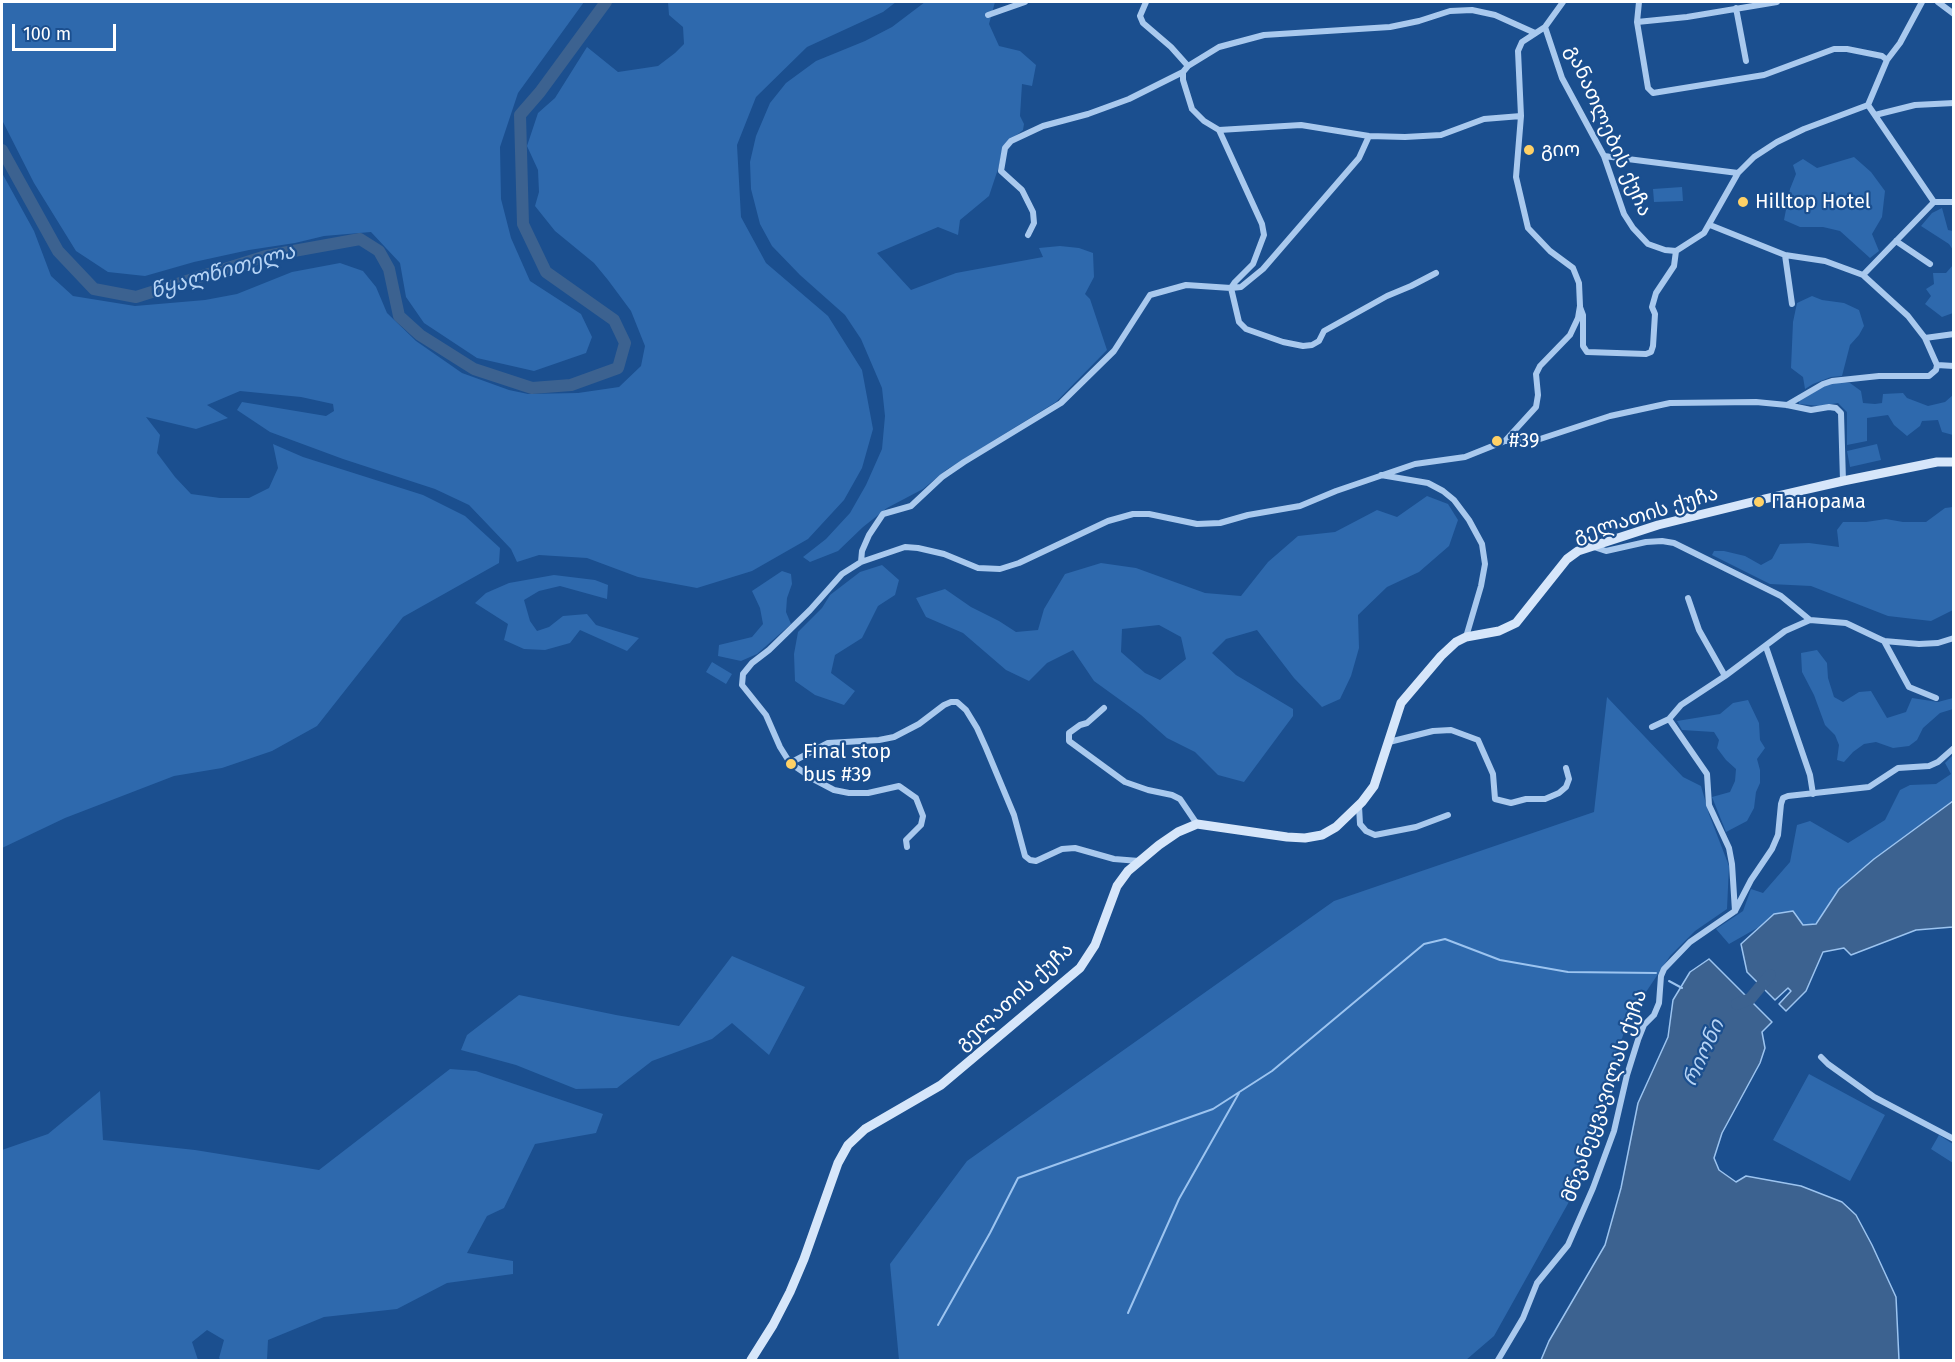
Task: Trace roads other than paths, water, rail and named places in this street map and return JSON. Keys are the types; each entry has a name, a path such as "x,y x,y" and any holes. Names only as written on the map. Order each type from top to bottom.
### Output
{"main road":[{"name":"გელათის ქუჩა","path":"751,1360 773,1325 804,1259 838,1162 848,1145 865,1129 941,1085 1080,968 1095,945 1117,886 1139,861 1178,832 1197,824 1305,838 1322,835 1336,826 1359,806 1374,786 1401,703 1441,656 1456,642 1466,637 1500,631 1516,623 1567,559 1578,551 1658,525 1843,481 1937,462 1953,462"}],"street":[{"path":"988,15 1025,2"},
{"path":"1146,2 1140,16 1143,23 1171,47 1188,66"},
{"path":"1504,441 1536,407 1538,395 1536,374 1540,366 1570,335 1578,318 1580,306 1579,283 1573,268 1550,251 1528,228 1516,177 1521,116 1518,51 1522,42 1545,27 1563,2"},
{"path":"1639,2 1637,22 1648,88 1653,93 1764,75 1834,49 1847,49 1882,56 1887,60"},
{"path":"1637,22 1687,17 1776,2"},
{"path":"1580,306 1584,315 1583,346 1587,352 1646,354 1651,351 1654,314 1652,307 1656,293 1674,266 1676,251 1698,238 1710,225 1738,173 1754,157 1777,142 1804,129 1868,105 1887,60 1900,43 1922,2"},
{"path":"1938,2 1953,14"},
{"path":"1736,8 1746,61"},
{"path":"1028,235 1034,223 1033,212 1022,190 1001,171 1005,148 1011,141 1043,126 1088,114 1129,99 1183,72 1188,66 1219,47 1264,35 1390,27 1450,11 1472,10 1495,15 1535,33"},
{"name":"განათლების ქუჩა","path":"1545,27 1562,78 1605,156 1624,214 1648,244 1676,251"},
{"path":"1183,72 1186,96 1192,110 1204,122 1219,130 1301,125 1369,136 1405,137 1441,135 1484,120 1521,116"},
{"path":"1875,115 1915,105 1953,103"},
{"path":"1868,105 1934,202"},
{"path":"1219,130 1262,224 1264,235 1253,264 1232,288 1239,322 1246,329 1283,342 1303,346 1312,345 1319,341 1324,331 1387,296 1436,273"},
{"path":"861,562 862,551 869,535 883,514 911,506 956,467 1061,403 1114,351 1150,295 1186,285 1241,287 1263,268 1359,158 1369,136"},
{"path":"1605,156 1738,173"},
{"path":"1863,275 1934,202 1953,202"},
{"path":"1710,225 1785,255 1824,261 1863,275 1908,316 1925,339 1937,365 1929,376 1879,376 1832,381 1787,405"},
{"path":"1896,241 1930,264"},
{"path":"1785,255 1792,304"},
{"path":"1925,339 1953,334"},
{"path":"1937,365 1953,366"},
{"path":"907,847 906,840 921,825 923,816 916,798 899,786 868,793 849,793 834,790 815,780 790,763 766,715 742,685 743,674 752,663 769,650 810,610 842,574 861,562 905,547 944,554 978,568 1000,569 1019,563 1108,521 1133,514 1149,514 1197,524 1220,523 1248,515 1300,506 1415,464 1465,457 1504,441 1537,440 1610,416 1670,403 1756,402 1811,410 1836,408 1841,413 1843,481"},
{"path":"1380,475 1428,483 1443,491 1454,500 1474,528 1482,544 1485,564 1466,637"},
{"path":"1592,546 1606,551 1646,542 1674,543 1781,596 1810,620"},
{"path":"1688,598 1699,630 1725,676"},
{"path":"1652,727 1669,719 1681,705 1785,632 1810,620 1846,623 1884,641 1938,644 1953,638"},
{"path":"1884,641 1909,687 1936,698"},
{"path":"1766,646 1810,775 1813,794"},
{"path":"790,763 828,742 879,740 894,737 919,724 944,705 957,702 966,710 986,748 1014,815 1025,856 1036,861 1062,849 1075,848 1114,859 1139,861"},
{"path":"1104,708 1087,723 1080,725 1069,734 1069,741 1125,782 1180,799 1197,824"},
{"path":"1669,719 1707,774 1709,805 1721,828 1732,864 1736,911"},
{"path":"1389,742 1433,730 1450,730 1478,740 1493,774 1495,799 1511,803 1526,799 1545,799 1559,793 1566,787 1569,779 1566,768"},
{"path":"1736,911 1751,880 1772,849 1778,835 1783,798 1869,787 1898,768 1929,766 1938,762 1953,748"},
{"path":"1359,806 1360,824 1366,831 1375,835 1416,827 1448,815"},
{"name":"მწვანეყვავილას ქუჩა","path":"1498,1360 1523,1318 1537,1283 1568,1245 1593,1188 1614,1131 1638,1040 1644,1025 1654,1015 1659,1003 1661,976 1664,969 1690,942 1736,911"},
{"path":"1821,1057 1874,1097 1953,1139"}],"water":[{"path":"1953,801 1953,927 1916,930 1851,955 1844,948 1823,952 1806,991 1786,1011 1779,1004 1791,991 1788,988 1775,1000 1747,972 1741,944 1774,914 1793,911 1803,925 1816,924 1839,889 1874,859"},
{"path":"1709,959 1772,1022 1762,1032 1765,1048 1760,1063 1722,1133 1714,1158 1719,1170 1736,1182 1746,1176 1801,1186 1842,1202 1856,1215 1896,1297 1899,1360 1541,1360 1549,1341 1605,1245 1621,1188 1638,1103 1668,1037 1673,1000 1690,972"}],"waterway":[{"name":"წყალწითელა","path":"2,150 58,251 94,289 136,297 266,256 360,239 379,251 389,269 399,316 420,335 474,369 532,388 571,385 618,368 625,343 614,320 546,272 523,224 520,115 540,92 606,2"},
{"path":"938,1325 1018,1178 1213,1109 1272,1071 1424,944 1445,939 1500,960 1568,972 1656,973"},
{"name":"რიონი","path":"1737,1004 1750,999 1770,975"},
{"path":"1669,981 1682,988"},
{"path":"1128,1313 1179,1199 1239,1093"}],"place":[{"name":"გიო","path":"1529,150"},
{"name":"Hilltop Hotel","path":"1743,202"},
{"name":"#39","path":"1497,441"},
{"name":"Панорама","path":"1759,502"},
{"name":"Final stop bus #39","path":"791,764"}]}
